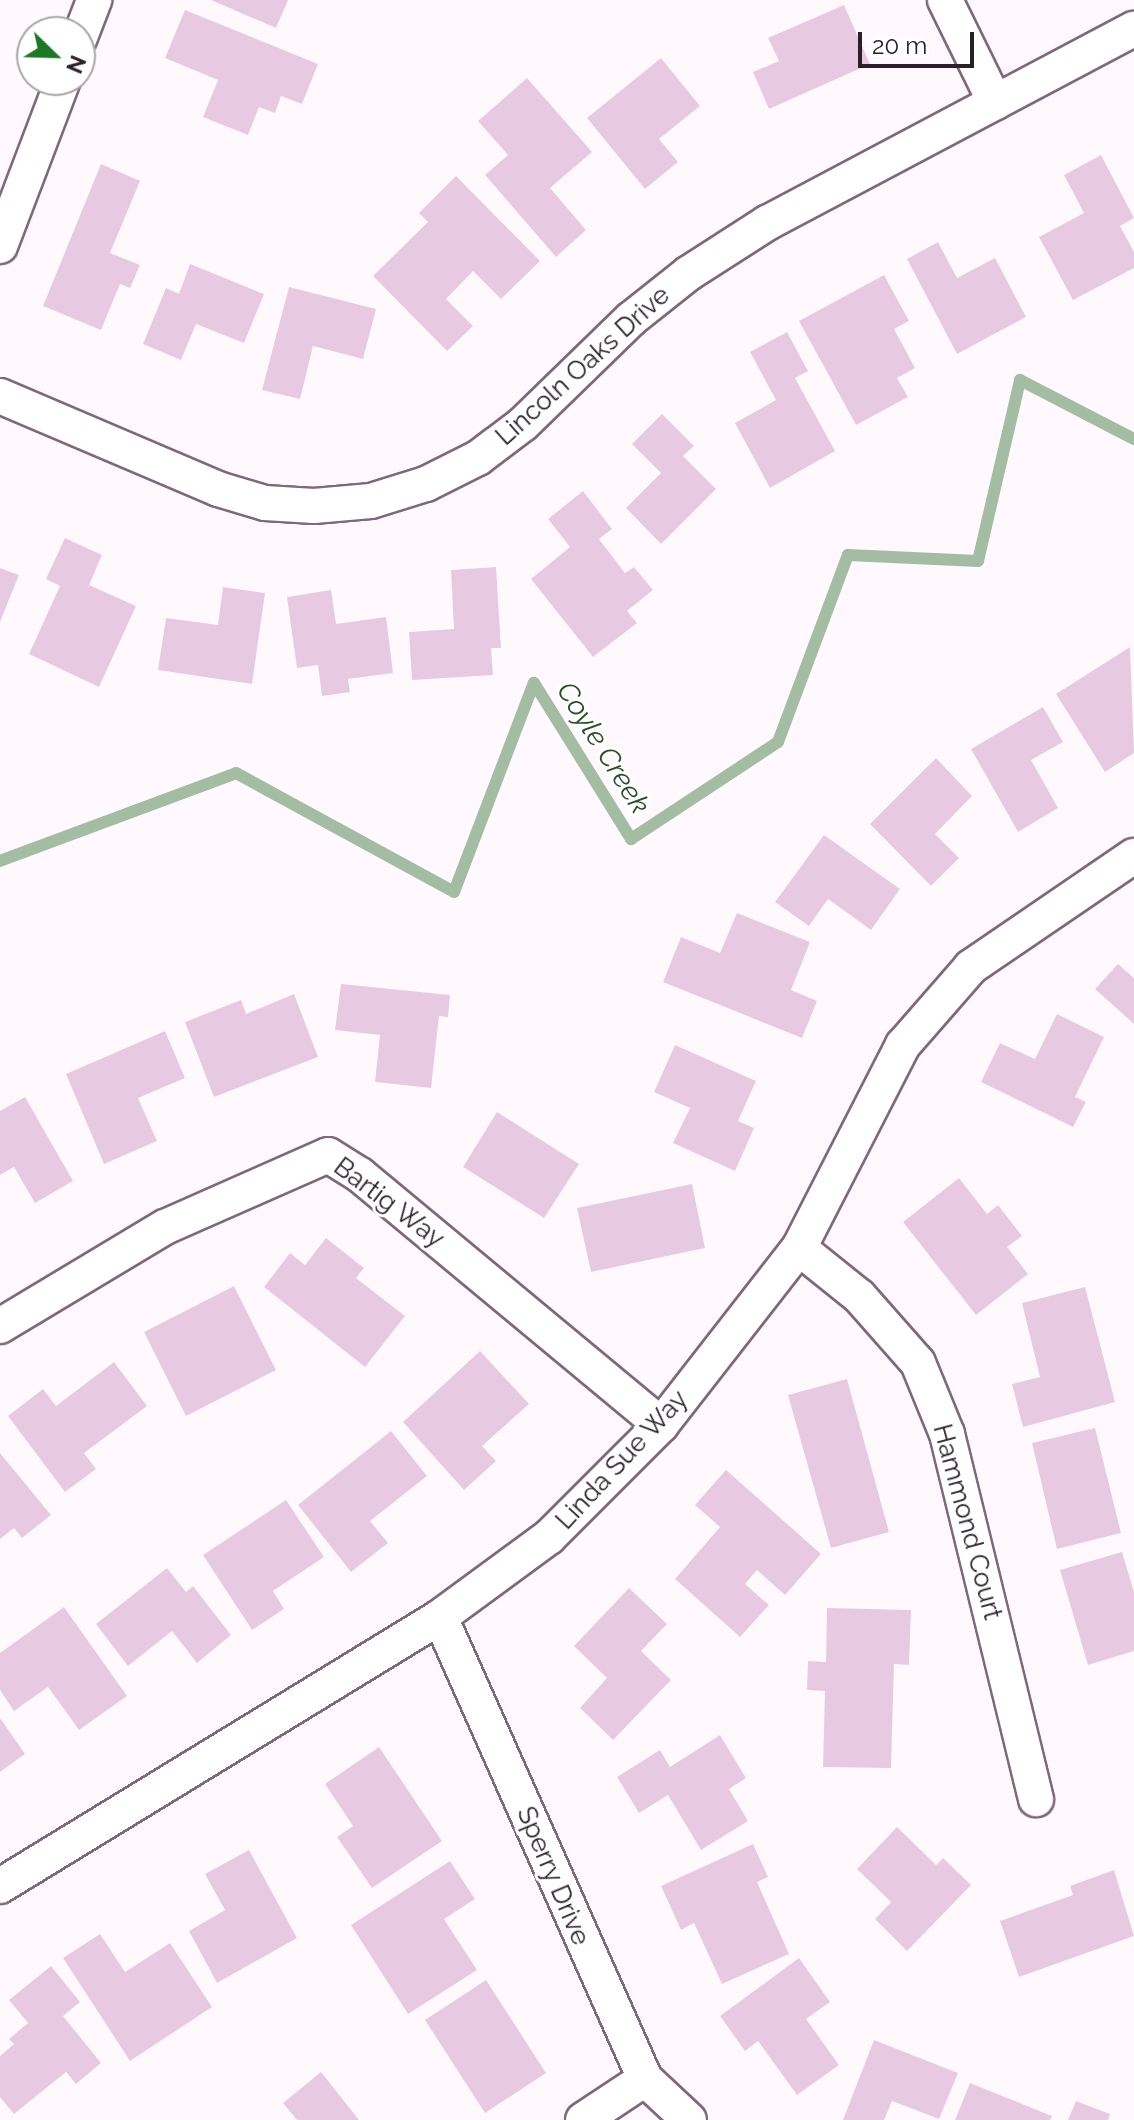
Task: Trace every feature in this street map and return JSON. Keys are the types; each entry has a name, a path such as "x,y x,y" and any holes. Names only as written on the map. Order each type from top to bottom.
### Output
{"street":[{"path":"945,0 995,102"},
{"name":"Lincoln Oaks Drive","path":"0,396 218,489 265,503 314,506 385,497 426,484 478,458 523,424 597,350 689,273 767,223 1134,29"},
{"path":"0,246 57,96"},
{"name":"Linda Sue Way","path":"0,1886 440,1617 549,1537 661,1425 799,1248 903,1045 971,967 1134,856"},
{"name":"Bartig Way","path":"0,1326 165,1227 328,1155 385,1195 661,1425"},
{"name":"Hammond Court","path":"799,1248 859,1296 918,1363 947,1434 1036,1799"},
{"name":"Sperry Drive","path":"440,1617 645,2079 689,2120"},
{"path":"583,2120 645,2079"}],"building":[{"path":"211,0 288,0 276,28"},
{"path":"844,5 870,64 769,109 753,72 779,61 768,38"},
{"path":"185,10 318,64 302,104 281,96 275,113 259,107 248,135 203,117 218,80 165,58"},
{"path":"661,58 700,106 659,139 678,162 645,189 587,118"},
{"path":"527,78 592,152 550,188 586,230 556,257 485,175 508,155 478,121"},
{"path":"1101,155 1134,218 1120,226 1134,252 1134,268 1073,300 1039,237 1084,213 1064,175"},
{"path":"101,164 140,181 110,253 140,265 130,288 120,284 101,330 43,306"},
{"path":"456,176 540,261 501,299 473,271 446,299 473,326 447,351 373,276 428,222 419,213"},
{"path":"938,242 957,278 995,258 1026,317 957,354 907,259"},
{"path":"190,264 264,294 244,343 196,324 181,360 143,344 166,288 179,294"},
{"path":"884,275 909,321 894,329 915,368 897,378 908,397 856,425 799,321"},
{"path":"289,287 376,309 363,359 313,346 300,399 262,390"},
{"path":"787,332 808,371 795,378 835,451 770,488 735,423 776,400 750,352"},
{"path":"662,414 694,446 683,456 716,489 661,544 626,508 661,473 632,444"},
{"path":"583,491 612,529 599,539 625,573 634,567 653,590 627,611 637,623 593,657 531,579 570,547 548,519"},
{"path":"65,538 102,555 89,585 136,606 99,687 29,654 60,586 46,579"},
{"path":"496,567 501,648 491,648 493,675 412,680 409,632 454,629 451,570"},
{"path":"0,568 19,575 0,622"},
{"path":"223,587 265,593 252,684 158,670 166,618 218,625"},
{"path":"331,590 336,624 386,617 393,673 348,679 350,692 322,696 318,665 297,668 287,597"},
{"path":"1130,647 1134,753 1105,772 1056,694"},
{"path":"1043,707 1063,742 1031,760 1058,808 1018,832 971,749"},
{"path":"936,758 972,796 935,834 959,858 931,886 870,824"},
{"path":"824,835 900,889 871,930 828,899 809,926 775,902"},
{"path":"737,913 810,942 791,990 817,1001 802,1038 663,982 681,937 720,953"},
{"path":"1118,964 1134,978 1134,1024 1095,989"},
{"path":"341,984 450,995 448,1017 439,1016 431,1088 375,1082 380,1035 335,1030"},
{"path":"294,994 318,1057 214,1097 185,1022 241,1000 246,1014"},
{"path":"1057,1014 1104,1037 1075,1097 1086,1102 1073,1127 981,1082 1000,1043 1035,1059"},
{"path":"165,1031 185,1078 138,1098 157,1141 104,1164 66,1074"},
{"path":"675,1045 756,1081 738,1121 754,1128 735,1171 673,1143 690,1108 654,1092"},
{"path":"25,1097 73,1181 35,1203 14,1167 0,1175 0,1111"},
{"path":"497,1112 579,1164 544,1218 463,1167"},
{"path":"959,1178 987,1214 998,1205 1022,1236 1007,1247 1028,1274 976,1315 903,1222"},
{"path":"692,1184 705,1248 591,1272 577,1208"},
{"path":"326,1238 364,1268 356,1278 405,1316 365,1367 264,1287 290,1253 305,1265"},
{"path":"234,1286 276,1370 186,1416 144,1332"},
{"path":"1085,1287 1115,1402 1023,1427 1012,1384 1040,1377 1022,1303"},
{"path":"480,1351 529,1404 482,1446 496,1461 464,1490 403,1422"},
{"path":"114,1362 147,1406 84,1453 96,1469 65,1492 8,1416 43,1389 56,1406"},
{"path":"847,1379 889,1532 831,1548 788,1395"},
{"path":"1095,1428 1121,1533 1057,1549 1032,1443"},
{"path":"391,1431 427,1476 370,1521 388,1543 351,1572 298,1505"},
{"path":"0,1453 51,1515 22,1538 14,1528 0,1539"},
{"path":"726,1470 821,1554 785,1595 757,1570 745,1584 769,1605 740,1637 675,1579 720,1527 695,1505"},
{"path":"286,1500 324,1557 273,1591 284,1609 252,1630 203,1555"},
{"path":"1122,1552 1134,1592 1134,1651 1088,1665 1060,1570"},
{"path":"167,1568 186,1592 193,1586 231,1635 197,1663 172,1631 128,1666 96,1624"},
{"path":"629,1588 667,1624 641,1651 671,1680 613,1740 580,1708 607,1678 574,1646"},
{"path":"64,1607 127,1696 79,1730 48,1687 14,1711 0,1690 0,1653"},
{"path":"827,1608 911,1610 909,1665 894,1664 891,1768 823,1767 825,1691 807,1690 808,1661 826,1662"},
{"path":"0,1718 25,1754 0,1772"},
{"path":"720,1735 746,1778 729,1789 748,1821 701,1850 668,1795 639,1813 617,1777 660,1750 670,1767"},
{"path":"379,1747 442,1841 372,1888 337,1837 353,1826 325,1784"},
{"path":"897,1827 936,1865 943,1858 971,1885 907,1951 875,1919 891,1902 857,1869"},
{"path":"753,1844 768,1877 757,1882 789,1954 722,1984 694,1923 681,1930 661,1886"},
{"path":"249,1850 297,1938 217,1983 189,1931 225,1910 205,1874"},
{"path":"450,1861 475,1899 444,1919 477,1970 408,2014 351,1925"},
{"path":"1114,1870 1134,1936 1019,1977 1000,1921 1073,1895 1070,1886"},
{"path":"100,1934 125,1972 170,1943 212,2007 130,2061 63,1958"},
{"path":"799,1958 830,2002 806,2019 839,2065 797,2095 758,2041 745,2051 720,2016"},
{"path":"51,1966 80,2002 63,2016 101,2063 76,2084 66,2072 14,2114 0,2097 0,2056 14,2044 9,2039 28,2023 9,2000"},
{"path":"486,1980 546,2073 485,2113 425,2020"},
{"path":"874,2040 958,2073 939,2119 892,2101 884,2120 843,2120"},
{"path":"321,2072 359,2120 297,2120 283,2103"},
{"path":"970,2083 1052,2116 1050,2120 955,2120"},
{"path":"1076,2101 1110,2114 1108,2120 1068,2120"}],"waterway":[{"name":"Coyle Creek","path":"0,861 236,773 454,892 534,683 631,839 778,742 848,555 978,561 1020,380 1134,439"}]}
